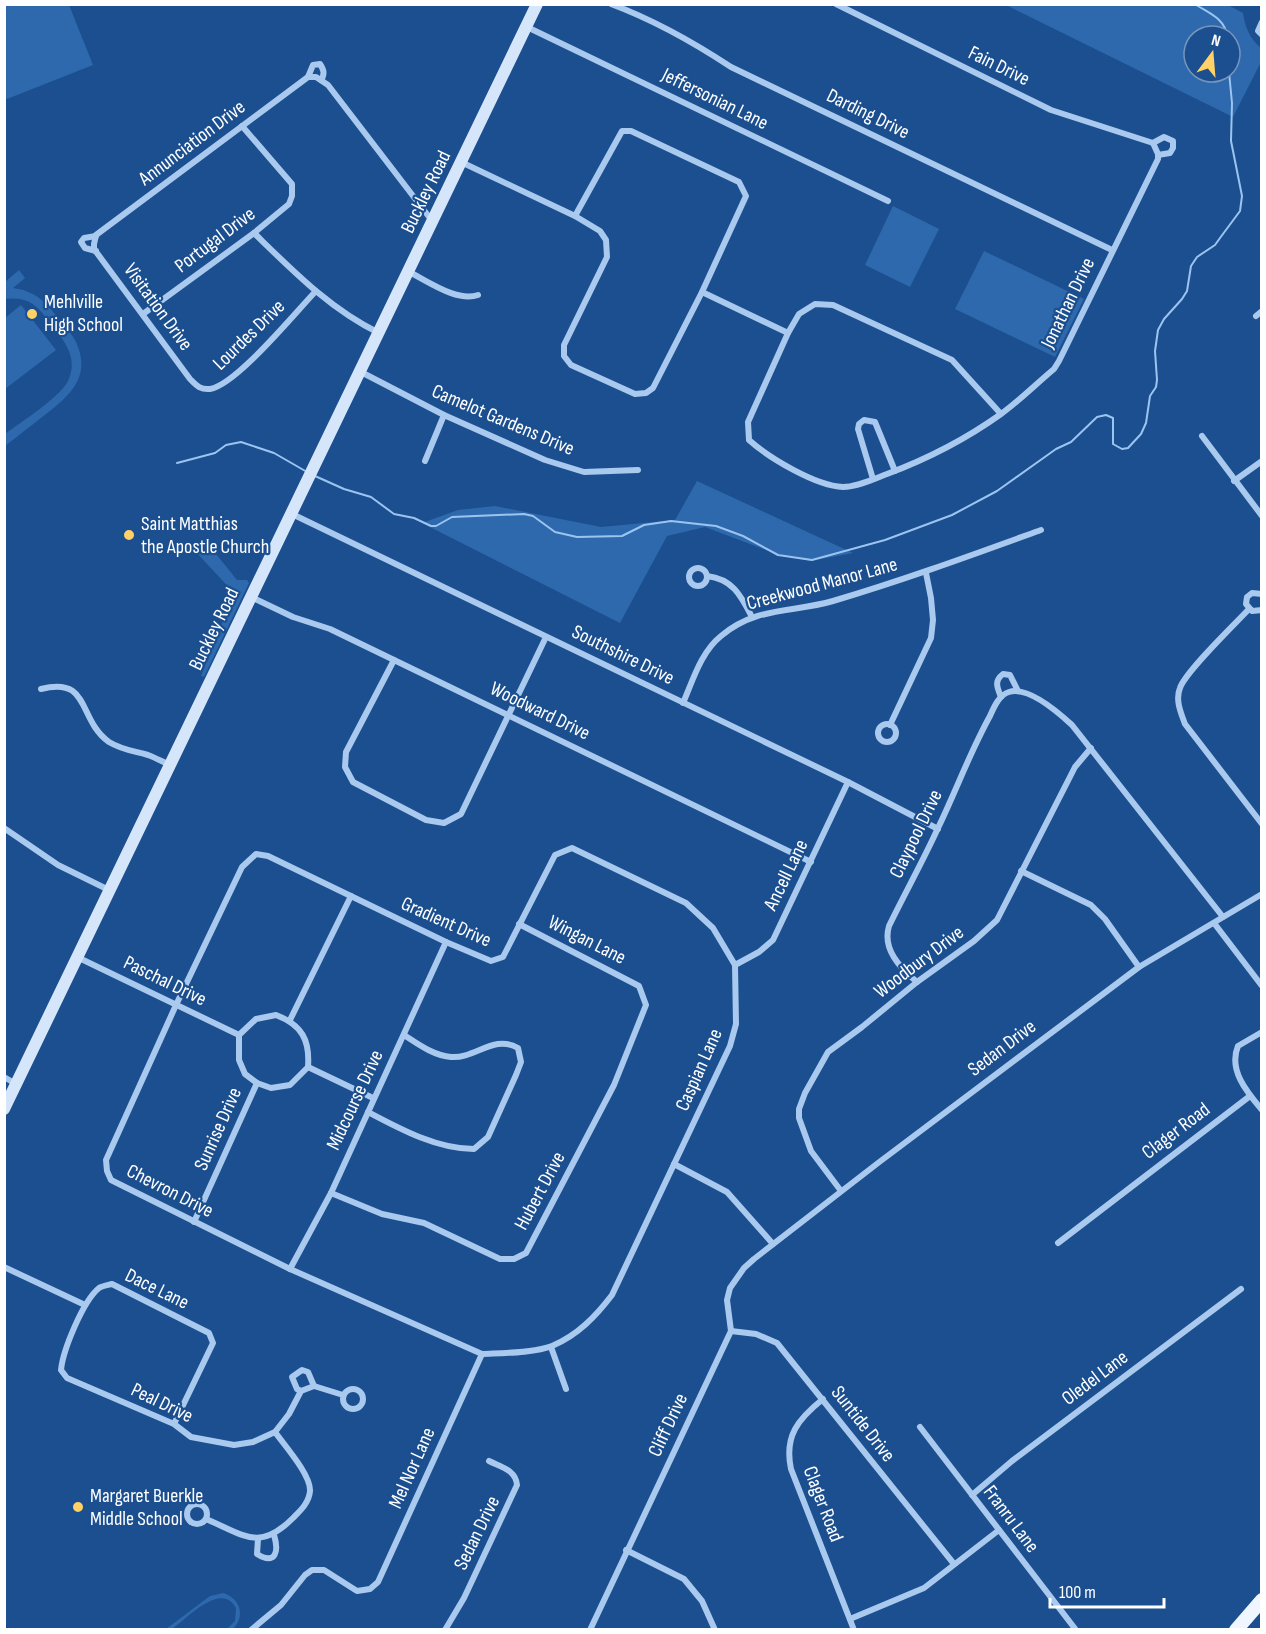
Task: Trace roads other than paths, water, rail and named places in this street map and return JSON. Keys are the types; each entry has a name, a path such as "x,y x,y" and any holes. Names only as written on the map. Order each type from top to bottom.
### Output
{"main road":[{"path":"1236,1629 1262,1600"}],"street":[{"name":"Buckley Road","path":"4,1109 537,4"},
{"name":"Darding Drive","path":"611,4 692,41 732,66 1112,250"},
{"name":"Fain Drive","path":"836,4 1051,110 1153,143"},
{"path":"1262,22 1258,31 1262,35"},
{"name":"Jeffersonian Lane","path":"526,27 888,201"},
{"name":"Annunciation Drive","path":"93,243 96,236 308,77 313,65 320,64 323,69 324,75 319,78"},
{"path":"308,77 319,78 328,85 433,222"},
{"name":"Portugal Drive","path":"143,314 254,233 289,204 292,184 242,126"},
{"path":"461,162 575,216 600,231 606,240 607,257 564,345 564,356 571,364 635,394 646,393 653,388 702,292 746,196 739,182 631,131 622,131 575,216"},
{"name":"Jonathan Drive","path":"1001,414 951,360 832,304 815,304 799,314 788,333 748,422 749,440 764,454 825,484 845,487 919,462 1001,414 1054,369 1158,155 1170,153 1173,148 1173,141 1164,138 1153,143"},
{"path":"1153,143 1158,155"},
{"path":"254,233 315,292 347,315 380,333"},
{"path":"96,236 84,238 81,242 85,248 96,251"},
{"name":"Visitation Drive","path":"93,243 96,251 199,388"},
{"path":"409,272 456,295 467,297 478,295"},
{"name":"Lourdes Drive","path":"199,388 221,385 253,360 315,292"},
{"path":"702,292 788,333"},
{"name":"Camelot Gardens Drive","path":"361,372 444,416 545,460 584,472 638,470"},
{"path":"424,461 444,416"},
{"path":"873,479 858,429 859,424 864,420 875,422 895,471"},
{"path":"1202,436 1262,516"},
{"path":"1234,481 1262,461"},
{"name":"Southshire Drive","path":"292,513 848,782 938,829"},
{"name":"Creekwood Manor Lane","path":"683,703 705,653 719,637 752,617 831,602 926,573 1041,530"},
{"path":"890,725 931,638 932,598 926,573"},
{"path":"707,576 726,581 741,596 752,617"},
{"path":"1262,594 1252,593 1247,597 1246,604 1255,612 1262,610"},
{"name":"Woodward Drive","path":"251,597 293,618 330,629 811,862"},
{"path":"1249,609 1180,687 1178,708 1185,724 1262,824"},
{"path":"394,660 346,752 345,767 353,782 426,820 444,823 460,814 546,637"},
{"name":"Claypool Drive","path":"917,982 899,968 887,941 887,933 938,829 988,718 1001,697 997,685 1003,674 1010,675 1018,691 1034,697 1058,712 1091,748 1223,917"},
{"path":"40,689 55,685 70,688 80,698 89,718 101,735 119,748 150,756 170,765"},
{"path":"1001,697 1009,692 1018,691"},
{"name":"Woodbury Drive","path":"841,1191 811,1151 799,1118 802,1101 828,1052 917,982 974,941 997,920 1075,767 1091,748"},
{"name":"Ancell Lane","path":"735,965 759,952 773,940 848,782"},
{"path":"4,828 58,865 109,890"},
{"name":"Gradient Drive","path":"256,854 268,856 446,942 491,961 503,957 555,855 572,848"},
{"name":"Caspian Lane","path":"551,1347 582,1329 612,1295 734,1036 736,1024 735,965 714,928 686,903 572,848"},
{"name":"Chevron Drive","path":"256,854 242,867 106,1160 106,1170 111,1180 290,1269 482,1353 515,1352 551,1347"},
{"path":"1021,871 1091,905 1105,919 1139,967"},
{"name":"Sedan Drive","path":"773,1244 1139,967 1262,894"},
{"path":"290,1020 351,896"},
{"path":"1214,923 1262,986"},
{"name":"Wingan Lane","path":"519,924 639,986"},
{"name":"Midcourse Drive","path":"290,1269 331,1192 446,942"},
{"name":"Paschal Drive","path":"77,957 239,1035"},
{"name":"Hubert Drive","path":"331,1192 381,1214 424,1223 500,1259 514,1259 526,1253 614,1085 646,1005 639,986"},
{"path":"276,1015 290,1020 301,1031 308,1043 308,1067 290,1084 271,1088 257,1083 245,1074 238,1060 239,1035 256,1019 276,1015"},
{"path":"1262,1032 1238,1046 1234,1066 1250,1096 1262,1110"},
{"path":"368,1112 406,1132 458,1149 474,1149 488,1137 521,1062 518,1048 509,1043 491,1045 458,1057 449,1057 438,1055 404,1035"},
{"path":"308,1067 373,1098"},
{"path":"4,1077 16,1085"},
{"name":"Sunrise Drive","path":"194,1222 257,1083"},
{"name":"Clager Road","path":"1058,1243 1250,1096"},
{"path":"674,1164 727,1192 773,1244 744,1268 730,1288 727,1300 730,1331"},
{"path":"4,1267 85,1305"},
{"name":"Dace Lane","path":"85,1305 100,1287 112,1284 209,1333 213,1343 174,1425"},
{"name":"Oledel Lane","path":"972,1495 1012,1461 1241,1289"},
{"name":"Peal Drive","path":"85,1305 62,1360 61,1370 67,1378 174,1425 191,1437 234,1445 253,1442 275,1432"},
{"name":"Suntide Drive","path":"730,1331 756,1334 777,1343 954,1564"},
{"name":"Cliff Drive","path":"590,1629 730,1331"},
{"path":"551,1347 566,1389"},
{"name":"Mel Nor Lane","path":"251,1629 281,1605 305,1575 312,1570 324,1570 357,1591 374,1586 381,1577 482,1353"},
{"path":"301,1391 297,1389 292,1377 302,1370 308,1372 314,1386"},
{"path":"206,1519 258,1539 274,1535 305,1506 310,1491 306,1476 275,1432 289,1414 301,1391 314,1386 343,1395"},
{"name":"Clager Road","path":"823,1399 805,1413 794,1428 788,1455 790,1469 854,1629"},
{"name":"Franru Lane","path":"920,1427 1076,1629"},
{"name":"Sedan Drive","path":"445,1629 464,1598 517,1485 517,1478 512,1472 489,1461"},
{"path":"850,1618 924,1588 999,1530"},
{"path":"258,1539 257,1554 270,1558 278,1550 274,1535"},
{"path":"626,1550 684,1580 702,1601 715,1629"}],"waterway":[{"path":"1195,4 1222,24"},
{"path":"315,476 344,489 371,497 394,514 414,518 431,526 436,526 452,517 524,514 533,516 555,532 577,537 622,536 644,525 671,521 716,526 743,536 778,555 812,560 885,540 952,515 997,491 1056,449 1071,442 1097,417 1106,415 1113,418 1113,444 1122,449 1128,448 1141,434 1146,423 1150,396 1156,387 1155,351 1158,330 1187,291 1191,266 1197,257 1215,245 1240,211 1242,196 1231,141 1230,84"},
{"path":"177,463 215,453 226,445 241,442 274,453 307,472"}],"place":[{"name":"Mehlville High School","path":"32,314"},
{"name":"Saint Matthias the Apostle Church","path":"129,535"},
{"name":"Margaret Buerkle Middle School","path":"78,1507"}]}
